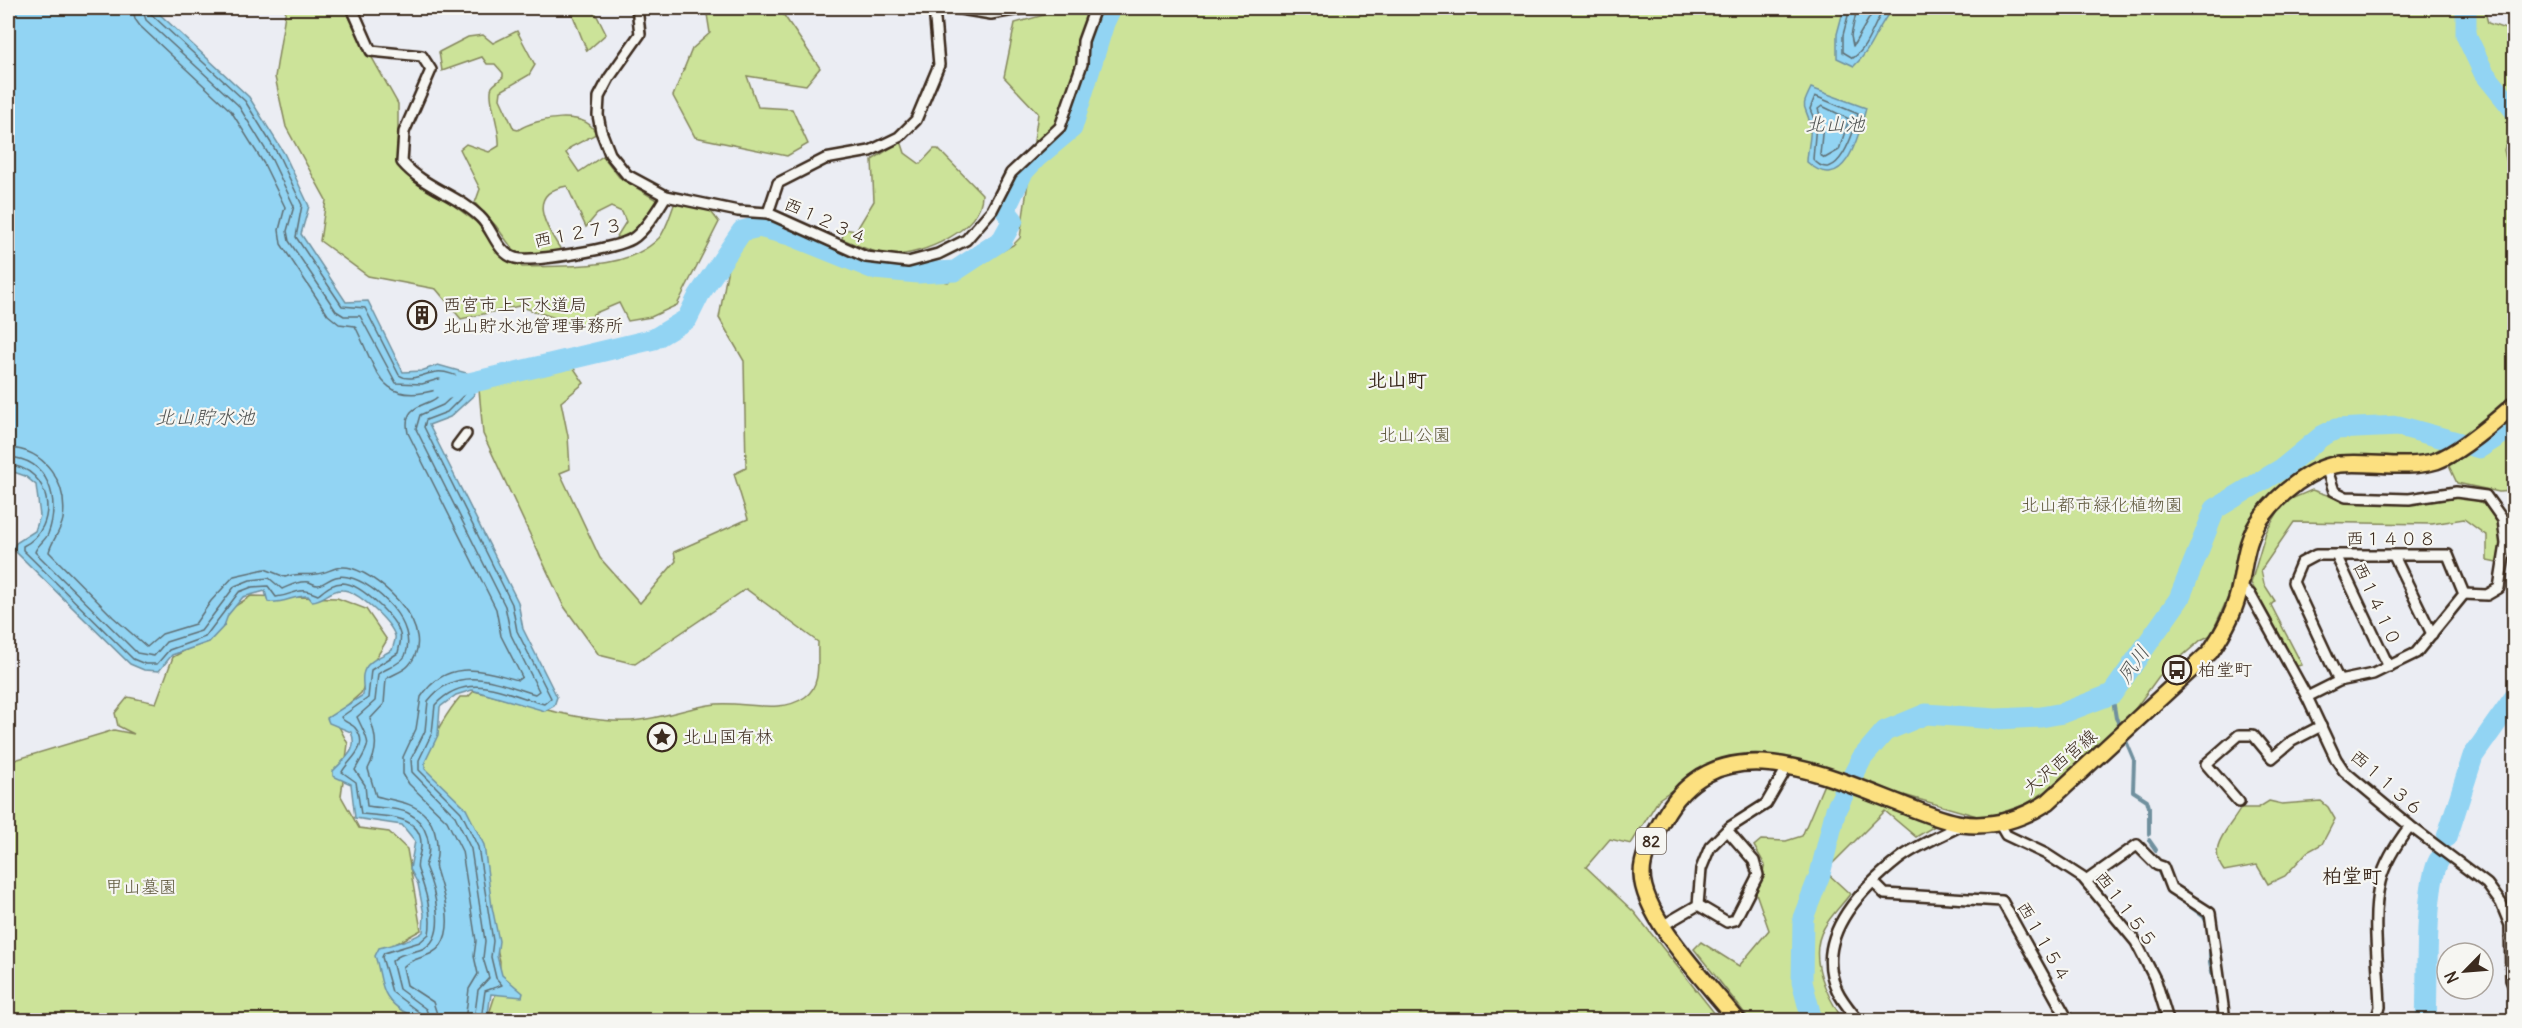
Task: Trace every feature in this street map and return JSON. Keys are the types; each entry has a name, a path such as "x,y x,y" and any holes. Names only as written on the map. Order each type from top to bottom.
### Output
{"main road":[{"name":"大沢西宮線","path":"1737,1020 1662,926 1646,896 1642,873 1650,842 1676,799 1697,779 1729,764 1758,762 1788,766 1825,777 1948,822 1999,823 2021,817 2048,802 2210,652 2223,634 2240,587 2248,542 2262,516 2285,491 2326,467 2340,464 2416,465 2439,460 2475,436 2514,405"}],"street":[{"name":"西１２７３","path":"352,8 371,51 422,56 431,70 404,132 402,162 412,173 480,217 500,248 514,258 533,260 617,246 634,238 666,196"},
{"name":"西１２３４","path":"637,8 640,34 609,78 599,97 598,115 610,154 627,175 666,196 738,211 768,213 866,257 908,262 938,254 966,240 992,210 1011,173 1060,127 1082,64 1083,41 1094,10"},
{"path":"768,213 778,183 825,159 870,151 899,137 916,120 939,65 934,8"},
{"path":"954,8 991,14 1026,8"},
{"path":"1082,8 1094,10"},
{"path":"457,446 466,434"},
{"path":"2307,697 2339,681 2373,674 2415,653 2464,594 2487,595 2499,588 2506,544 2503,520 2486,496 2456,492 2409,499 2346,497 2334,491 2326,467"},
{"name":"西１４０８","path":"2339,681 2293,582 2301,563 2316,555 2448,555 2464,594"},
{"name":"西１４１０","path":"2336,555 2389,667"},
{"path":"2394,556 2432,634"},
{"name":"西１１３６","path":"2240,587 2250,594 2307,697 2344,771 2410,826 2487,884 2501,903 2512,924 2511,980 2514,987"},
{"path":"2272,758 2292,741 2321,726"},
{"path":"2239,802 2206,764 2238,735 2253,735 2280,767"},
{"path":"1698,905 1704,862 1710,847 1727,830 1766,804 1788,766"},
{"name":"西１１５５","path":"1999,823 2006,836 2046,854 2086,881 2136,942 2156,981 2168,1020"},
{"path":"1858,1020 1837,989 1830,960 1835,932 1849,908 1900,858 1964,824"},
{"path":"2376,1020 2380,1007 2376,916 2380,882 2392,850 2410,826"},
{"path":"1698,905 1727,922 1735,920 1758,874 1754,861 1727,830"},
{"path":"2086,881 2137,845 2157,865 2163,867 2171,888 2210,913 2225,1020"},
{"name":"西１１５４","path":"1874,884 1885,894 2002,901 2068,1020"},
{"path":"1662,926 1698,905"}],"green space":[{"path":"286,8 344,8 398,104 398,164 476,222 522,267 575,266 612,262 630,257 659,238 667,225 676,200 709,209 719,222 677,305 651,317 628,321 619,303 593,314 589,329 519,306 461,319 436,289 368,276 320,241 326,200 286,127 275,77"},
{"path":"570,8 593,8 606,34 587,51"},
{"path":"706,8 779,8 820,68 806,85 747,76 758,107 792,109 808,144 787,156 695,137 673,96 692,49 710,33"},
{"name":"北山公園","path":"1069,8 1102,16 1106,8 2484,8 2488,23 2514,32 2513,121 2504,150 2514,195 2514,394 2499,415 2427,456 2345,455 2294,473 2255,513 2236,561 2228,597 2211,635 2201,640 2159,676 2130,716 2045,792 2026,804 1998,814 1977,816 1771,757 1750,755 1713,762 1659,799 1631,844 1610,839 1586,867 1634,912 1720,1020 487,1020 499,983 500,961 477,866 419,765 443,721 460,697 468,697 474,691 579,717 621,721 649,719 716,704 784,705 805,697 814,686 818,672 818,642 746,589 635,664 599,655 563,605 483,434 478,378 567,358 584,383 561,402 568,436 570,469 560,473 600,558 640,603 676,561 674,552 748,519 734,474 746,468 744,361 719,318 733,239 760,230 874,269 948,282 1013,245 1020,238 1038,113 1004,77 1015,23"},
{"path":"517,31 535,65 529,75 501,91 500,99 514,129 518,130 537,122 560,118 583,121 591,126 596,134 571,147 566,153 579,172 603,156 619,177 658,201 634,232 614,241 626,222 622,212 611,207 597,214 586,227 567,186 554,190 546,196 543,204 545,222 561,250 546,256 517,255 496,226 475,203 480,189 460,149 466,144 489,152 499,146 491,92 492,87 503,77 503,73 495,64 487,64 482,57 442,71 439,52 468,37 483,35 493,43"},
{"path":"901,141 905,153 920,164 934,149 938,149 982,194 980,207 962,229 933,246 891,255 872,251 842,239 844,229 856,231 874,201 872,160"},
{"path":"2514,421 2514,491 2499,492 2457,483 2449,466"},
{"path":"2312,490 2348,502 2415,504 2460,496 2484,503 2497,517 2501,542 2497,563 2487,561 2487,536 2464,519 2432,524 2294,522 2261,570 2264,584 2275,601 2271,605 2302,665 2297,666 2251,583 2266,532 2284,502"},
{"name":"甲山墓園","path":"251,596 337,598 366,609 387,640 373,663 361,693 334,717 348,744 341,796 359,828 389,832 407,849 421,930 383,951 386,992 418,1020 8,1020 8,762 114,730 134,734 118,726 115,713 128,697 156,703 173,657 204,640 221,615"},
{"path":"1824,784 1940,823 1916,837 1885,811 1825,871 1850,894 1827,924 1819,939 1818,951 1818,964 1825,988 1843,1020 1750,1020 1694,949 1701,942 1739,966 1769,930 1756,893 1765,865 1754,846 1761,840 1786,841 1802,836"},
{"path":"2269,801 2282,804 2321,801 2328,807 2335,819 2322,844 2307,852 2285,876 2268,884 2257,865 2224,871 2217,854 2225,831 2241,808 2258,808"}],"water":[{"name":"北山貯水池","path":"22,8 153,8 249,97 284,153 309,206 301,234 346,302 368,301 403,372 421,371 438,365 470,374 474,395 450,417 429,425 518,602 523,629 557,697 554,706 545,711 472,690 456,695 440,707 438,735 425,762 425,769 466,809 484,845 499,941 497,956 502,975 523,993 522,997 491,994 487,1020 446,1021 419,1018 396,1006 387,996 381,982 375,956 379,948 423,932 424,914 418,884 410,869 415,841 402,825 355,818 351,784 333,776 333,771 350,753 353,738 351,732 329,723 327,718 363,695 364,670 374,660 392,650 395,636 380,615 348,591 334,591 312,601 308,596 303,596 268,602 265,591 243,597 228,615 224,626 209,642 172,655 159,671 144,670 130,664 13,549 16,543 35,531 40,516 36,485 25,476 8,470 8,11"},
{"name":"北山池","path":"1844,8 1893,8 1865,53 1854,66 1837,58 1837,34"},
{"name":"北山池","path":"1811,88 1866,108 1859,133 1848,158 1841,167 1831,172 1820,171 1807,162 1810,128 1804,104"}],"waterway":[{"path":"444,389 654,339 687,319 699,295 742,231 759,227 790,235 874,269 918,273 955,271 1002,240 1013,220 1005,210 1023,172 1072,128 1104,23 1111,8"},
{"name":"夙川","path":"2466,8 2466,35 2484,73 2514,110"},
{"name":"夙川","path":"1812,1020 1802,982 1803,918 1820,874 1836,809 1862,758 1885,731 1926,714 1996,719 2041,717 2063,713 2112,694 2179,599 2215,509 2283,468 2322,436 2336,429 2399,426 2479,448 2514,426"},
{"path":"2112,694 2116,718 2121,727"},
{"path":"2447,837 2473,756 2514,698"},
{"path":"2126,741 2134,760 2133,791 2147,800 2149,807 2149,834"},
{"path":"2149,840 2156,850"},
{"path":"2426,1020 2429,913 2434,873 2439,860"},
{"path":"2159,872 2168,890"},
{"path":"2179,898 2204,917 2208,925"},
{"path":"2210,944 2210,962 2219,1005"}],"place":[{"name":"西宮市上下水道局 北山貯水池管理事務所","path":"422,315"},
{"name":"柏堂町","path":"2177,670"},
{"name":"北山国有林","path":"662,737"}],"district":[{"name":"北山町","path":"1397,380"},
{"name":"柏堂町","path":"2352,876"}],"park label":[{"name":"北山都市緑化植物園","path":"2102,505"}]}
